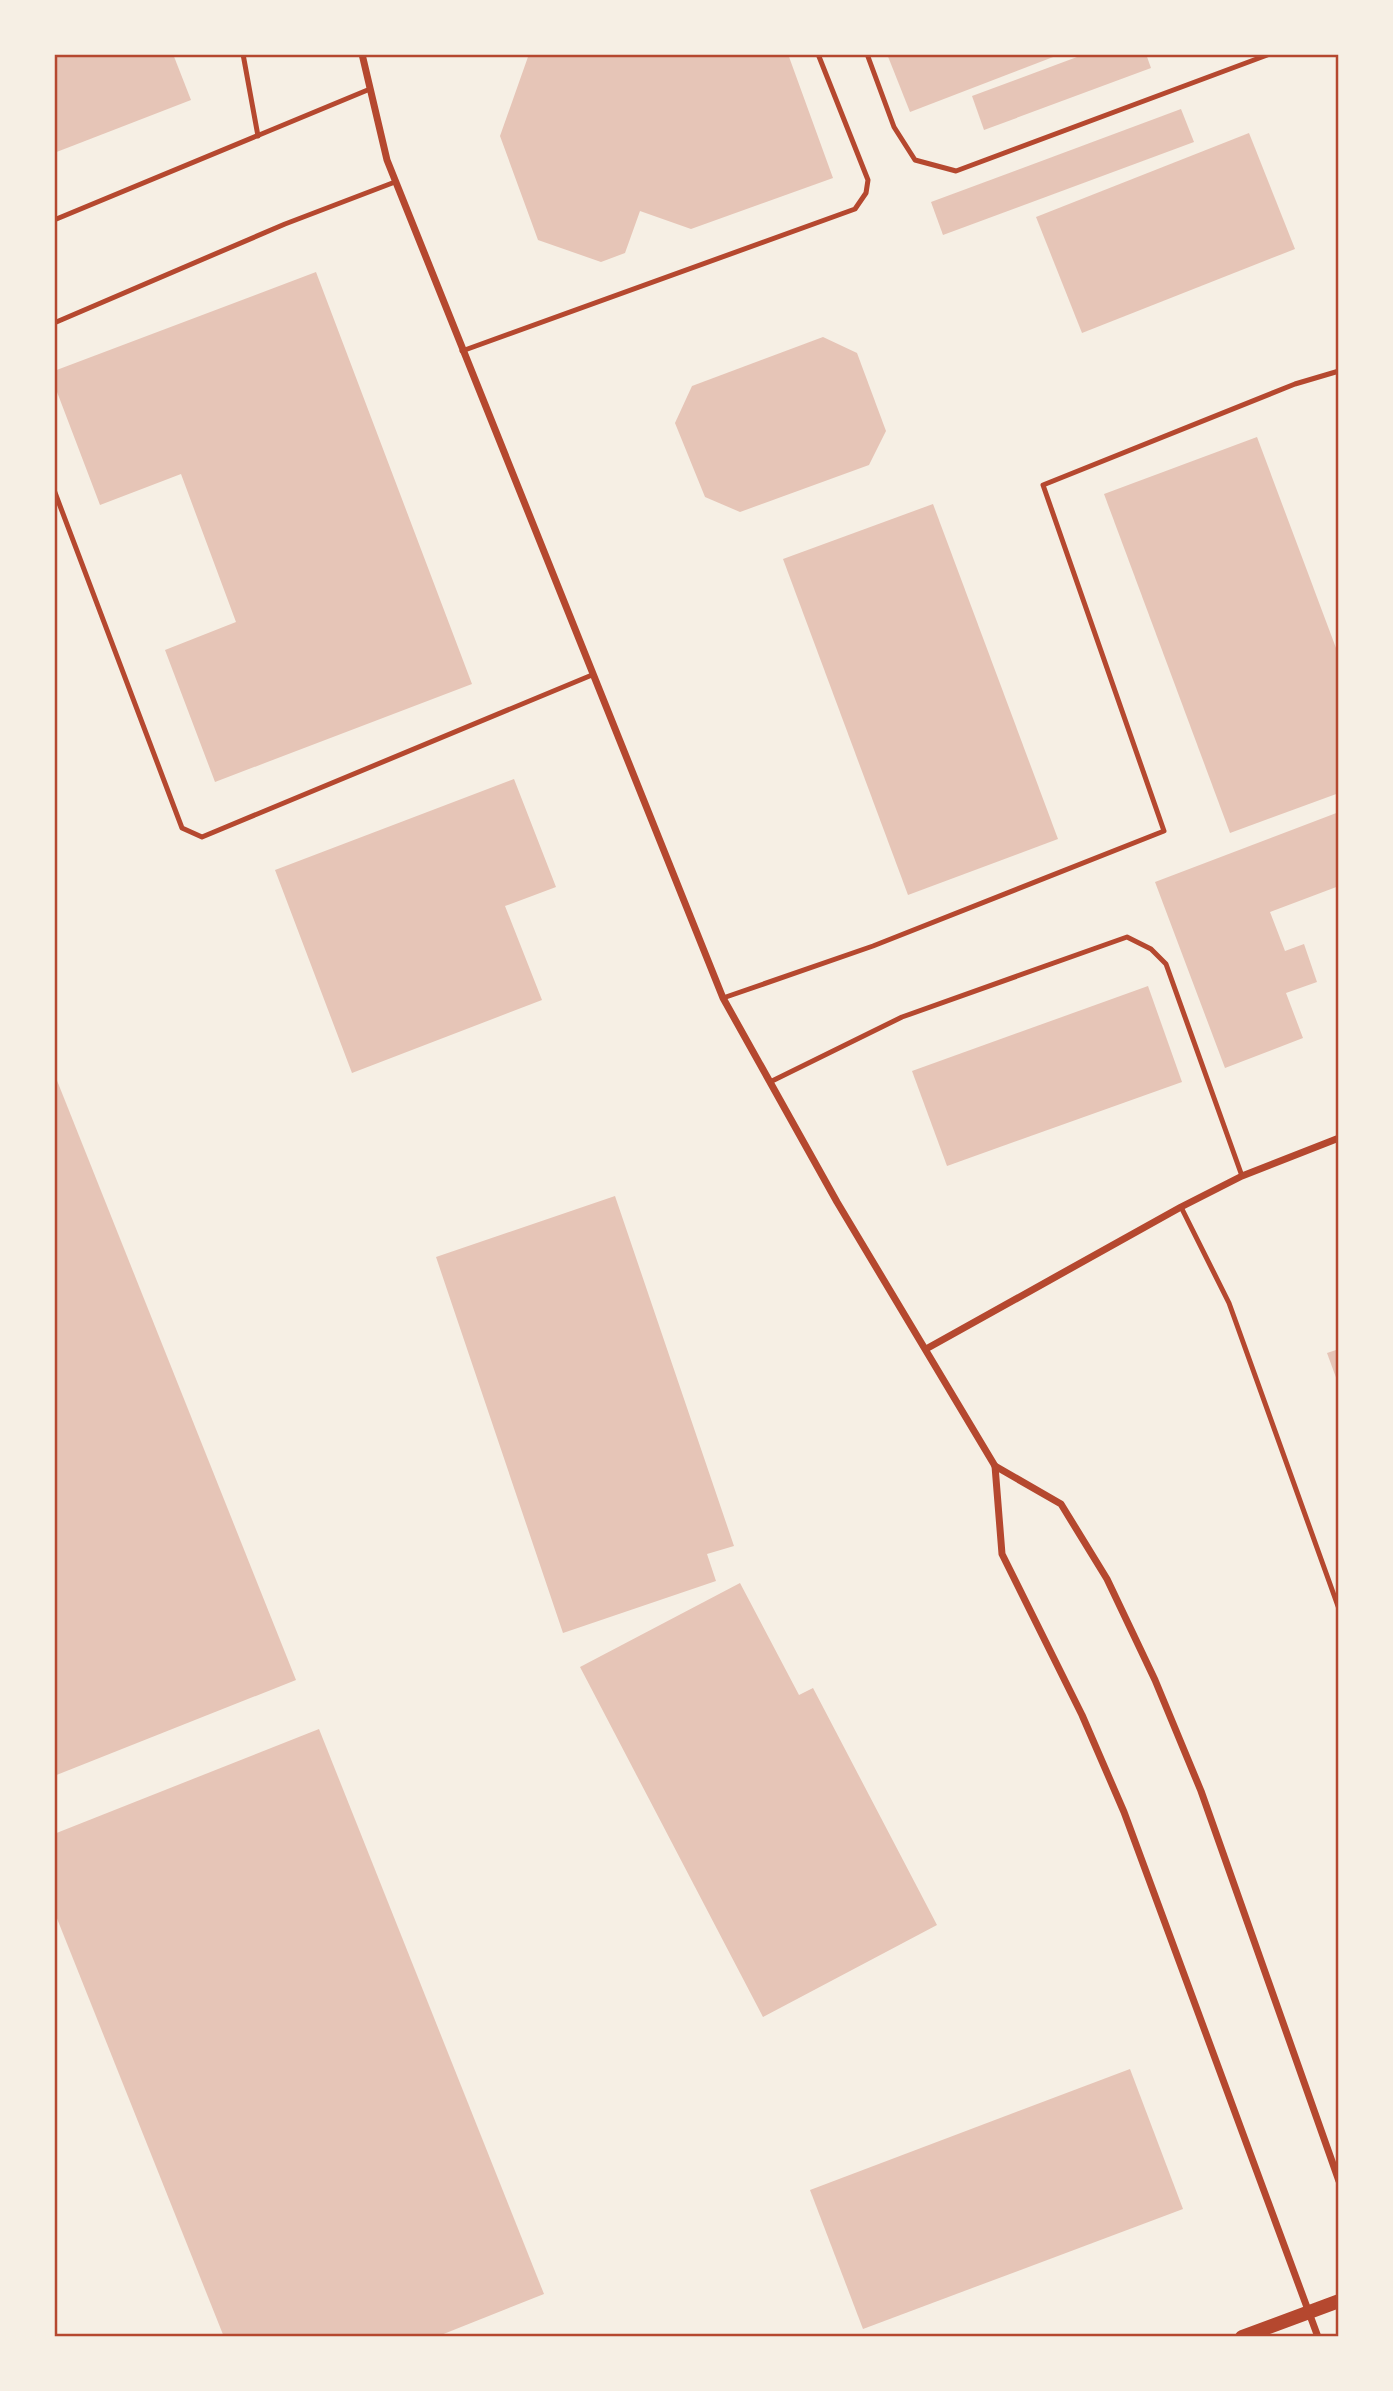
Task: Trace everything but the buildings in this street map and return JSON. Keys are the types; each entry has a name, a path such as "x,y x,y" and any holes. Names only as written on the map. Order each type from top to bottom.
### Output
{"main road":[{"path":"1242,2337 1339,2301"}],"street":[{"path":"364,55 370,89 395,181 723,998 837,1202 995,1466 1002,1553 1082,1716 1124,1812 1318,2337"},
{"path":"926,1349 1181,1207 1242,1176 1339,1138"},
{"path":"995,1466 1061,1504 1107,1579 1155,1680 1201,1791 1339,2181"}],"lane":[{"path":"243,54 258,136"},
{"path":"462,351 855,209 866,193 869,180 818,54"},
{"path":"867,54 894,127 915,160 956,171 1270,54"},
{"path":"54,220 370,89"},
{"path":"54,323 285,224 395,181"},
{"path":"723,998 873,946 1164,831 1042,485 1295,384 1339,371"},
{"path":"54,490 182,828 202,837 592,675"},
{"path":"770,1083 902,1017 1127,937 1151,949 1166,964 1242,1176"},
{"path":"1181,1207 1229,1303 1339,1609"}]}
